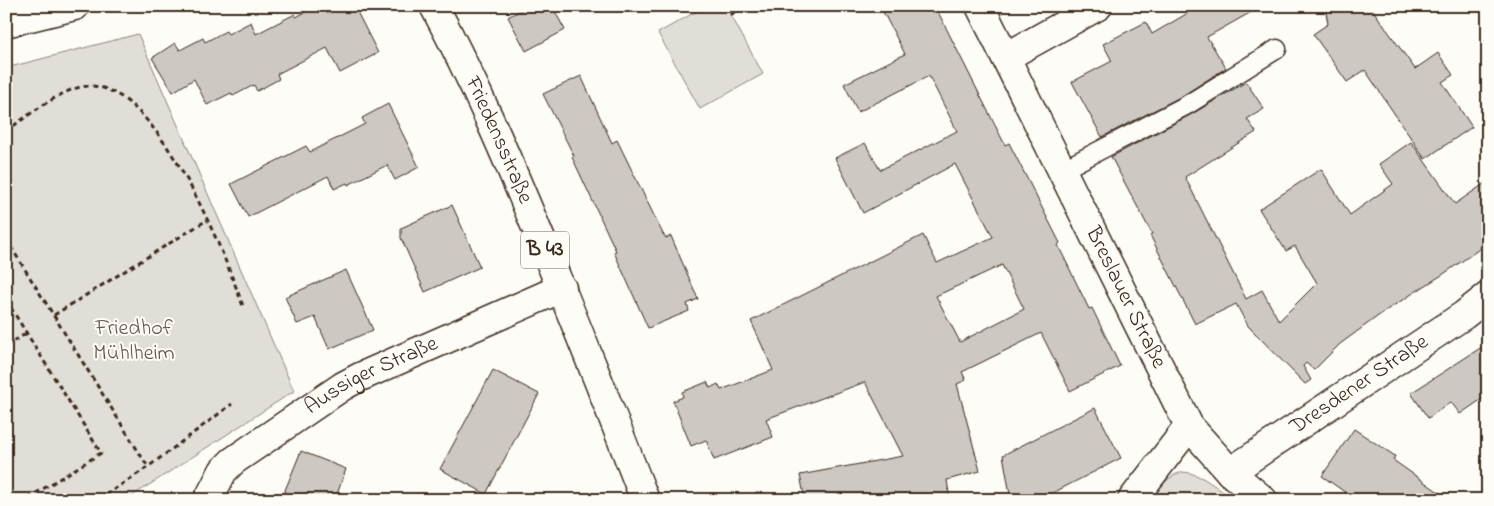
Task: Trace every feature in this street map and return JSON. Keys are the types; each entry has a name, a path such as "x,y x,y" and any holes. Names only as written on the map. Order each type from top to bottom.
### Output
{"street":[{"path":"6,23 75,6"},
{"name":"Friedensstraße","path":"434,6 466,66 562,288 645,500"},
{"name":"Breslauer Straße","path":"980,6 1189,426 1230,472 1263,500"},
{"path":"1006,57 1098,6"},
{"name":"Aussiger Straße","path":"208,500 223,471 233,461 343,386 562,288"},
{"name":"Dresdener Straße","path":"1230,472 1464,315 1488,296"},
{"path":"1132,500 1189,426"}],"lane":[{"path":"1062,170 1187,105 1277,49"}],"path":[{"path":"730,15 745,6"},
{"path":"6,131 62,94 79,86 90,85 104,88 120,96 142,115 162,138 185,176 228,266 243,306"},
{"path":"54,314 207,220"},
{"path":"6,239 148,467"},
{"path":"6,300 101,453 25,500"},
{"path":"6,346 27,333"},
{"path":"98,500 148,467 232,404"}],"green space":[{"path":"706,6 726,6 763,74 700,109 658,33"},
{"name":"Friedhof Mühlheim","path":"138,34 294,391 126,500 6,500 6,68"},
{"path":"1182,472 1203,478 1234,500 1151,500 1168,479"}],"building":[{"path":"317,6 354,6 378,53 340,73 327,48 277,74 279,79 257,91 254,85 233,96 231,93 207,105 194,79 173,92 152,58 175,43 180,50 203,38 205,42 226,31 228,34 251,22 256,34 295,14 296,17"},
{"path":"528,6 552,6 565,30 526,51 508,17"},
{"path":"880,6 935,6 1005,145 1009,143 1060,243 1058,245 1089,309 1092,308 1120,366 1070,391 1041,333 962,372 966,380 957,384 980,471 947,480 950,500 805,500 800,475 903,456 865,382 766,419 773,437 714,460 706,440 691,446 673,401 683,397 682,392 707,382 710,388 718,384 721,390 773,370 751,321 923,235 937,263 993,237 955,164 863,213 835,158 865,143 880,170 957,131 929,76 858,112 844,84 905,54","holes":["1002,265 1024,309 960,342 936,296"]},
{"path":"1200,6 1262,6 1207,37 1226,68 1182,96 1102,137 1072,82 1112,61 1103,44 1146,22 1152,34"},
{"path":"1325,6 1370,6 1415,69 1438,53 1453,75 1442,82 1472,127 1425,159 1365,70 1347,82 1313,34 1328,24"},
{"path":"581,76 612,143 617,140 663,234 666,238 671,236 698,299 687,304 689,311 648,328 614,252 616,251 572,157 574,156 543,94"},
{"path":"1246,82 1264,109 1247,119 1256,132 1185,177 1246,299 1262,290 1279,321 1317,283 1295,246 1286,251 1259,209 1321,169 1350,215 1393,184 1379,164 1411,142 1455,204 1488,181 1488,243 1385,311 1340,344 1314,370 1306,363 1303,366 1311,380 1305,384 1248,326 1236,304 1195,324 1150,235 1152,234 1111,157 1192,114"},
{"path":"388,104 419,167 395,180 387,165 348,185 347,183 334,189 328,176 248,217 231,184 306,146 310,152 365,124 362,118"},
{"path":"452,205 480,267 425,292 401,238 401,228"},
{"path":"346,270 373,330 329,349 315,317 297,324 285,297"},
{"path":"1488,343 1488,395 1460,414 1451,402 1428,418 1411,393"},
{"path":"493,370 539,394 486,494 440,469"},
{"path":"1095,408 1121,458 1039,500 1011,500 1003,455"},
{"path":"1354,429 1395,456 1393,460 1450,500 1356,500 1322,476"},
{"path":"301,451 346,469 335,500 281,500"}]}
